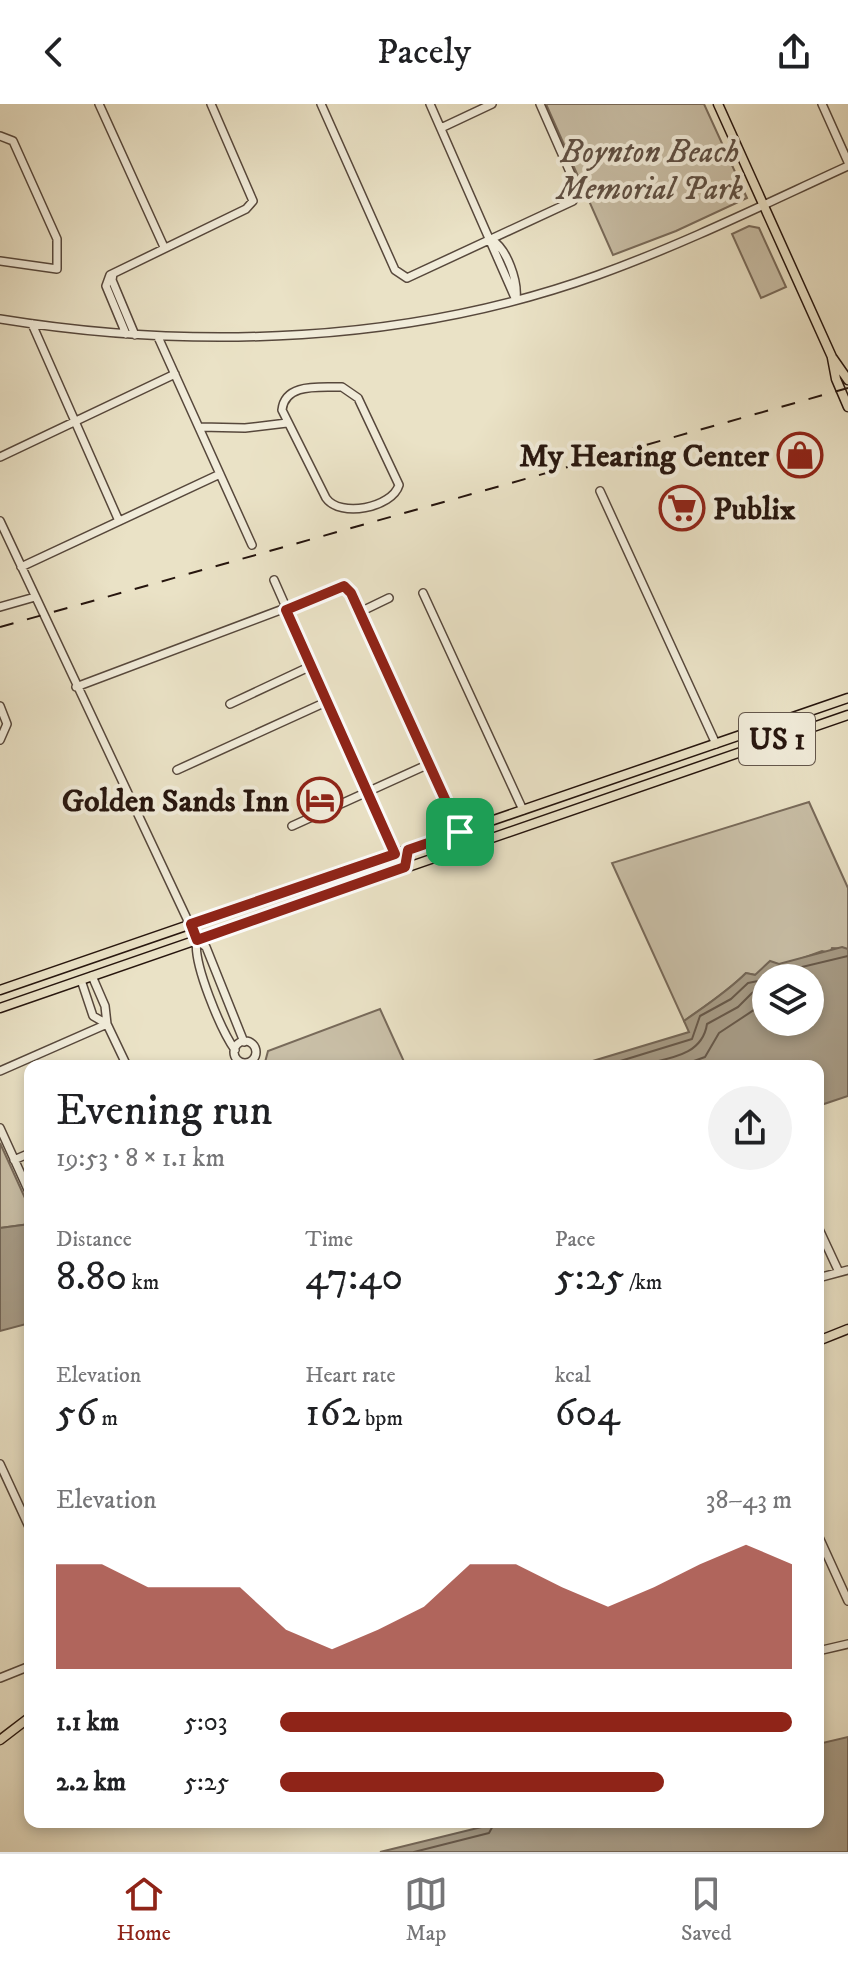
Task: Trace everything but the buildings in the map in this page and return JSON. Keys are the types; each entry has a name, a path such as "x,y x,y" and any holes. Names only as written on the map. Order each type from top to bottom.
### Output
{"main road":[{"path":"718,104 832,357 847,376"},
{"path":"832,357 836,379 848,407"},
{"name":"US 1","path":"0,990 848,698"},
{"name":"US 1","path":"0,1008 848,715"},
{"path":"720,759 727,740"},
{"path":"705,764 716,744"},
{"path":"405,867 408,850"},
{"path":"327,895 341,885 388,868 395,854"},
{"path":"81,980 83,972 97,957"},
{"path":"824,1339 848,1329"},
{"path":"0,1740 24,1722"}],"street":[{"path":"99,104 164,247"},
{"path":"126,334 106,286 107,279 114,272 246,209 253,201 211,104"},
{"path":"321,104 398,274 412,278 576,197 577,188 540,104"},
{"path":"430,104 492,240 499,244 517,286 516,300"},
{"path":"441,128 492,104"},
{"path":"0,319 158,337 302,334 364,328 516,300 655,253 848,164 822,104"},
{"path":"0,136 13,141 55,234 59,254 57,269 0,261"},
{"path":"114,272 112,280 135,335"},
{"path":"32,324 119,521"},
{"path":"158,337 252,545"},
{"path":"0,457 175,374"},
{"path":"342,387 352,391 399,480 396,494 347,511 332,506 287,423 282,405 294,390 342,387"},
{"path":"200,427 245,428 287,423"},
{"path":"21,567 220,474"},
{"path":"600,491 716,744"},
{"path":"0,521 76,687 125,781 197,940 206,947 244,1042 254,1047 254,1060"},
{"path":"274,580 395,854"},
{"path":"76,687 344,586 360,612 460,832"},
{"path":"423,593 523,810"},
{"path":"0,607 35,597"},
{"path":"360,612 389,598"},
{"path":"230,704 311,666"},
{"path":"177,770 326,702"},
{"path":"0,706 6,719 2,737"},
{"path":"292,826 429,764"},
{"path":"197,940 194,951 203,978 238,1060"},
{"path":"92,976 105,1006 107,1024 124,1060"},
{"path":"81,980 93,1016 107,1024"},
{"path":"25,1060 107,1024"},
{"path":"235,1050 244,1042"},
{"path":"0,1071 24,1060"},
{"path":"0,1128 24,1181"},
{"path":"14,1160 24,1156"},
{"path":"824,1240 838,1270"},
{"path":"824,1276 848,1270"},
{"path":"0,1464 24,1516"},
{"path":"824,1548 848,1601"},
{"path":"824,1650 848,1644"},
{"path":"0,1678 24,1668"}],"green space":[{"name":"Boynton Beach Memorial Park","path":"546,104 704,104 747,198 676,231 613,255"},
{"path":"749,226 759,228 786,287 761,298 732,234"},
{"path":"809,802 848,888 848,949 832,948 830,953 822,951 786,964 752,964 752,974 746,973 684,1021 612,863"},
{"path":"380,1009 403,1060 266,1060 268,1051"},
{"path":"0,1143 24,1196 24,1225 0,1228"}],"water":[{"path":"842,947 848,949 848,1096 824,1104 824,1060 596,1060 689,1032 684,1021 746,973 752,974 752,1036 824,1036 824,964 779,964"},
{"path":"24,1225 24,1325 0,1331 0,1228"},
{"path":"848,1737 848,1852 380,1852 478,1828 824,1828 824,1743"}],"railway":[{"path":"0,627 848,388"}],"place":[{"name":"My Hearing Center","path":"800,455"},
{"name":"Publix","path":"682,508"},
{"name":"Golden Sands Inn","path":"320,800"}],"route":[{"path":"344,586 351,593 460,832 408,850 405,867 197,940 191,924 395,854 286,610 344,586"}]}
